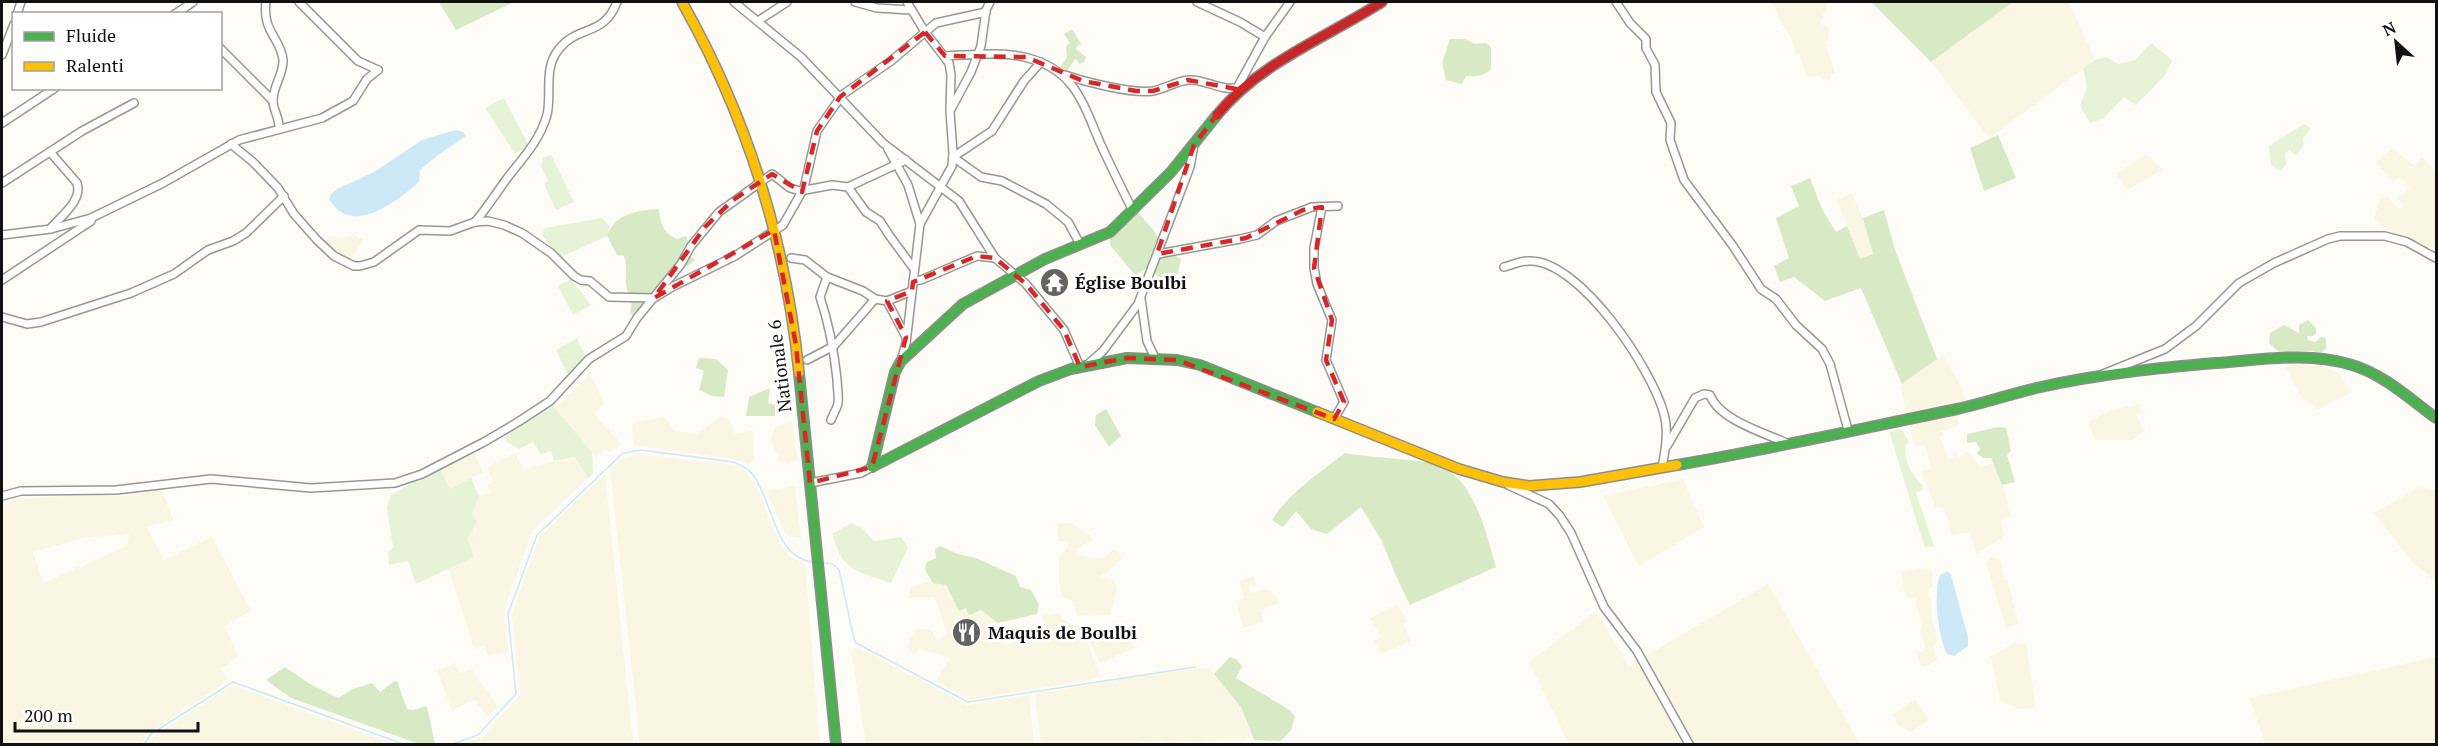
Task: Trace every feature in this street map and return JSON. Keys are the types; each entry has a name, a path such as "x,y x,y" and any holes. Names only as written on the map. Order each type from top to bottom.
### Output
{"street":[{"path":"266,2 267,24 283,60 273,101"},
{"path":"2,280 100,214 231,144 247,137 322,118 353,101 371,75 378,70 358,61 299,2"},
{"path":"475,222 536,142 547,115 548,85 555,55 568,40 606,22 618,2"},
{"name":"Nationale 6","path":"682,2 718,69 761,181 790,303 836,744"},
{"path":"734,2 801,57 886,145 942,187 963,207 995,258 1026,284 1064,330 1084,366"},
{"path":"758,21 787,2"},
{"path":"855,2 877,8 911,10"},
{"path":"907,2 925,32 945,56 951,75 952,166 920,224"},
{"path":"950,111 971,72 981,46 986,12 990,2"},
{"path":"1197,2 1240,22 1265,37"},
{"path":"901,361 963,304 1045,259 1110,232 1133,211 1194,146 1231,98 1265,37 1290,2"},
{"path":"1231,98 1270,67 1382,2"},
{"path":"1616,2 1630,23 1647,39 1646,48 1655,66 1656,92 1671,123 1670,140 1684,180 1733,246 1761,289 1776,298 1796,326 1822,349 1830,364 1848,430"},
{"path":"231,144 253,162 284,196 299,221 323,246 334,256 354,266 374,262 419,230 450,231 475,222 496,222 522,233 551,253 574,276 590,281 609,297 654,298 674,285 735,256 783,225 807,178 817,131 840,97 891,61 936,23 986,12"},
{"path":"2,54 3,42 12,27"},
{"path":"222,50 273,101 278,115 279,129"},
{"path":"945,56 1026,57 1041,62 1069,80 1090,114 1100,143 1133,211"},
{"path":"953,157 992,131 1024,81 1041,62"},
{"path":"1062,75 1143,92 1188,80 1214,87 1236,89 1247,85"},
{"path":"2,123 52,90"},
{"path":"2,183 101,120 134,103"},
{"path":"872,467 883,415 895,372 901,361 906,337 920,224 914,201 886,145"},
{"path":"1084,366 1103,351 1141,299 1190,167 1194,146"},
{"path":"50,152 77,183 79,189 79,195 51,229"},
{"path":"953,157 981,177 1002,181 1046,204 1068,222 1080,244"},
{"path":"2,496 21,491 116,490 211,479 311,488 395,483 409,479 484,442 518,423 550,401 590,359 626,336 712,220 733,200 761,181 772,174 782,183 800,191 832,185 848,187 906,160"},
{"path":"848,187 866,212 880,221 914,268"},
{"path":"2,317 27,324 41,322 131,293 174,274 208,250 233,241 246,233 284,196"},
{"path":"1158,254 1246,238 1257,234 1276,221 1303,210 1338,206"},
{"path":"1322,207 1314,248 1314,268 1317,284 1332,320 1326,360 1344,402 1334,419"},
{"path":"2,235 51,229 100,214"},
{"path":"2101,376 2165,349 2196,326 2239,283 2274,263 2328,239 2350,236 2385,236 2407,242 2436,258"},
{"path":"913,281 921,280 977,256 995,258"},
{"path":"791,258 805,260 827,277 863,291 875,299 887,301 912,291"},
{"path":"1504,267 1530,260 1544,263 1573,279 1609,315 1641,360 1660,401 1665,417 1666,448 1662,468"},
{"path":"827,277 820,297 826,311 827,324 834,346 838,397 838,406 831,420"},
{"path":"807,360 834,346 875,299"},
{"path":"1141,299 1147,341 1155,358"},
{"path":"887,301 906,337"},
{"path":"810,483 861,473 1039,381 1084,366 1127,358 1178,360 1200,365 1458,469 1503,482 1529,486 1580,482 1814,440 1848,430 1960,408 2042,387 2101,376 2139,370 2269,359 2323,359 2350,364 2369,371 2436,418"},
{"path":"1666,448 1695,398 1704,394 1710,395 1713,404 1730,418 1789,444"},
{"path":"1503,482 1549,504 1560,516 1604,607 1637,651 1689,744"}],"highlighted area":[{"path":"925,32 945,56 1026,57 1083,81 1136,91 1153,91 1188,80 1236,89 1194,145 1157,254 1246,238 1303,210 1322,207 1314,268 1332,320 1326,360 1344,402 1334,419 1177,360 1127,358 1080,367 1064,330 1026,284 995,258 977,256 913,282 912,291 887,301 906,337 872,467 810,483 796,345 774,230 654,298 705,227 733,200 772,174 802,192 817,131 840,97"}],"shaded area":[{"path":"1774,2 1828,2 1820,23 1828,27 1829,39 1825,42 1835,73 1830,74 1830,80 1822,79 1821,76 1807,77 1799,52 1796,54 1791,38 1778,17"},
{"path":"2013,2 2069,2 2095,60 1989,138 1931,62"},
{"path":"2393,148 2413,165 2422,158 2436,171 2436,254 2429,246 2421,251 2406,243 2374,220 2379,201 2386,196 2399,209 2404,205 2398,198 2410,188 2401,177 2393,181 2376,162"},
{"path":"2148,155 2162,170 2127,190 2117,174"},
{"path":"1852,193 1863,218 1873,254 1860,259 1837,200"},
{"path":"330,235 341,238 354,235 363,240 350,260 333,252 326,242"},
{"path":"1942,355 1958,380 1966,401 1906,415 1902,384"},
{"path":"2297,361 2312,361 2340,374 2350,393 2318,409 2302,399 2286,367"},
{"path":"590,374 604,403 594,414 621,444 612,452 605,450 596,456 555,408"},
{"path":"2139,404 2142,410 2137,416 2145,431 2133,440 2095,440 2088,422 2112,410"},
{"path":"1956,413 1959,425 1942,431 1943,436 1940,437 1948,458 1953,458 1953,453 1959,457 1967,451 1971,453 1980,467 1993,463 2004,488 2010,516 2001,520 2004,536 1977,554 1969,532 1951,535 1949,522 1942,507 1936,508 1921,470 1931,469 1926,445 1915,447 1909,425"},
{"path":"665,417 674,431 697,434 720,417 729,419 735,434 753,431 754,459 749,465 734,459 633,445 632,423"},
{"path":"792,423 798,460 788,464 780,462 771,440 774,429 780,425"},
{"path":"474,453 483,472 450,489 441,470"},
{"path":"515,453 523,469 575,457 588,478 532,531 504,610 508,652 488,656 484,645 474,649 449,569 459,564 467,539 477,523 472,515 479,496 490,493 487,485 493,481 488,467"},
{"path":"639,454 724,464 743,469 755,484 782,548 792,558 805,563 820,744 640,744 610,469 623,458"},
{"path":"605,474 633,744 463,744 483,736 520,695 512,615 539,537"},
{"path":"1683,479 1704,527 1639,566 1603,496"},
{"path":"795,486 801,538 786,536 767,491"},
{"path":"2420,487 2436,490 2436,583 2415,565 2374,513"},
{"path":"161,488 173,520 147,527 164,560 212,537 251,611 225,626 238,656 221,669 228,681 146,735 142,744 2,744 2,500 80,495 127,496","holes":["129,534 127,546 43,583 33,552 84,538"]},
{"path":"1071,523 1093,540 1078,548 1076,555 1103,559 1113,550 1119,552 1121,559 1108,572 1098,577 1113,580 1117,589 1110,615 1077,616 1074,601 1062,598 1059,582 1059,557 1068,547 1068,541 1058,541 1057,524"},
{"path":"1992,556 2000,560 2004,580 2007,580 2019,624 2006,627 1986,562"},
{"path":"1931,569 1932,573 1933,587 1929,589 1928,596 1931,598 1932,619 1938,642 1934,646 1937,660 1921,667 1917,652 1924,651 1925,645 1920,630 1922,625 1916,603 1917,597 1910,598 1905,595 1901,572"},
{"path":"1254,576 1256,585 1249,586 1251,593 1267,589 1276,596 1278,604 1261,610 1263,622 1243,628 1236,601 1244,598 1239,581"},
{"path":"926,582 946,585 966,608 981,610 998,623 996,638 1005,645 1046,630 1042,616 1060,613 1063,620 1082,629 1099,675 1094,679 969,700 936,681 950,658 920,649 913,654 907,647 915,630 919,628 931,630 937,641 947,633 935,597 909,598 911,587"},
{"path":"1768,584 1860,744 1569,744 1529,662 1596,611 1629,666"},
{"path":"1397,604 1407,621 1403,624 1411,641 1381,654 1374,641 1381,637 1370,618"},
{"path":"1125,631 1135,648 1100,663 1088,637 1100,632 1109,634 1111,638"},
{"path":"2016,642 2017,645 2026,643 2036,708 2018,709 2000,700 1991,656"},
{"path":"858,647 967,705 1029,695 1034,744 866,744 851,650"},
{"path":"2436,657 2436,744 2265,744 2250,698"},
{"path":"455,663 459,673 471,669 498,707 488,717 474,699 452,711 438,671"},
{"path":"1209,668 1241,707 1251,734 1246,739 1169,743 1158,741 1134,744 1041,744 1035,694 1161,672"},
{"path":"232,685 394,744 148,744 151,738"},
{"path":"1915,699 1929,720 1910,732 1898,725 1893,714"}],"green space":[{"path":"439,2 514,2 456,30"},
{"path":"1871,2 2013,2 1931,62"},
{"path":"1072,29 1081,44 1076,49 1086,57 1084,62 1079,64 1077,59 1074,60 1066,73 1060,68 1067,57 1066,46 1070,43 1064,34"},
{"path":"1450,39 1465,39 1475,44 1486,43 1491,47 1491,69 1480,76 1466,76 1462,84 1446,80 1442,63"},
{"path":"2151,43 2172,60 2166,74 2136,105 2124,97 2104,118 2090,123 2080,106 2087,87 2083,69 2095,60 2106,57 2118,64 2135,60"},
{"path":"504,98 529,146 515,154 485,108"},
{"path":"2304,124 2311,128 2303,138 2304,146 2295,155 2290,150 2285,153 2286,165 2280,171 2271,165 2269,146"},
{"path":"1998,135 2016,178 1984,191 1970,148"},
{"path":"551,155 574,202 556,210 544,184 548,181 541,166 543,158"},
{"path":"1810,178 1822,209 1836,232 1847,226 1860,259 1873,254 1863,218 1884,210 1894,247 1937,359 1902,384 1861,288 1825,301 1794,277 1780,282 1774,266 1789,258 1776,218 1799,206 1791,186"},
{"path":"659,209 665,231 677,239 686,236 688,241 683,249 695,260 688,266 683,264 636,317 630,313 632,300 628,294 626,282 626,261 624,256 617,255 607,236 616,222 629,214"},
{"path":"1136,210 1155,232 1164,249 1181,259 1175,286 1165,283 1149,267 1135,275 1110,245 1110,232"},
{"path":"602,218 610,227 607,236 559,258 542,235 545,228"},
{"path":"571,279 591,305 573,315 558,286"},
{"path":"2308,320 2316,328 2316,333 2313,336 2307,336 2308,340 2315,342 2322,336 2326,339 2326,348 2320,355 2313,351 2279,352 2269,343 2270,333 2284,325 2299,333 2299,325"},
{"path":"577,338 587,359 569,377 556,350"},
{"path":"699,358 716,359 728,370 724,397 712,396 699,390 704,371 696,368"},
{"path":"770,388 768,403 775,405 775,416 746,416 749,397"},
{"path":"549,401 592,452 593,474 588,478 575,457 554,461 551,451 541,454 533,442 519,449 507,442 505,432 529,419"},
{"path":"1106,409 1121,436 1109,447 1095,425 1096,415"},
{"path":"1998,427 2006,428 2011,451 2007,455 2015,482 2002,485 1991,458 1983,458 1977,453 1980,449 1976,442 1967,443 1967,434"},
{"path":"1902,430 1909,442 1905,446 1909,468 1924,489 1916,493 1934,546 1925,548 1891,438 1890,432"},
{"path":"1345,453 1420,461 1445,468 1457,478 1476,505 1496,567 1410,605 1382,541 1361,507 1327,534 1311,529 1296,511 1283,527 1272,520 1296,492"},
{"path":"439,467 450,489 471,478 479,496 472,514 477,522 467,539 474,557 416,584 408,561 389,565 388,552 393,547 387,508 391,495"},
{"path":"851,523 862,528 874,541 901,537 908,548 891,583 853,569 841,556 832,534"},
{"path":"940,546 958,554 976,558 1016,576 1020,587 1031,590 1039,605 1037,614 998,623 981,610 969,615 966,608 959,611 946,585 933,583 925,570 926,563 936,558 935,549"},
{"path":"1230,657 1236,659 1242,666 1236,678 1290,710 1295,717 1291,730 1281,741 1254,740 1241,707 1214,674"},
{"path":"285,667 310,684 338,698 353,689 372,683 380,692 397,681 407,709 413,710 427,706 435,744 419,744 291,698 266,680"}],"water":[{"path":"455,130 463,132 466,136 420,170 419,182 387,206 361,216 349,215 338,210 329,199 332,193 339,188 374,172 422,140"},
{"path":"1948,571 1968,637 1968,646 1954,656 1947,654 1941,637 1938,615 1938,583 1940,575"}],"waterway":[{"path":"453,744 478,735 516,694 508,614 537,535 623,453 641,450 733,462 744,467 760,486 781,538 799,558 812,562"},
{"path":"824,563 833,564 839,570 856,643 968,702 1195,667"},
{"path":"144,744 151,734 233,682 403,744"}],"traffic: fast":[{"path":"872,467 895,372 901,361 963,304 1045,259 1110,232 1171,172 1217,115"},
{"path":"872,467 1039,381 1071,369 1127,358 1177,360 1200,365 1317,412"},
{"path":"1677,465 1957,409 2031,389 2085,378 2150,369 2267,359 2319,358 2352,365 2375,374 2436,418"},
{"path":"799,373 836,744"}],"traffic: slow":[{"path":"682,2 726,90 760,182 784,276 799,373"},
{"path":"1317,412 1459,469 1503,482 1529,486 1580,482 1677,465"}],"traffic: jam":[{"path":"1217,115 1253,80 1273,66 1382,2"}],"place":[{"name":"Église Boulbi","path":"1054,283"},
{"name":"Maquis de Boulbi","path":"967,633"}]}
